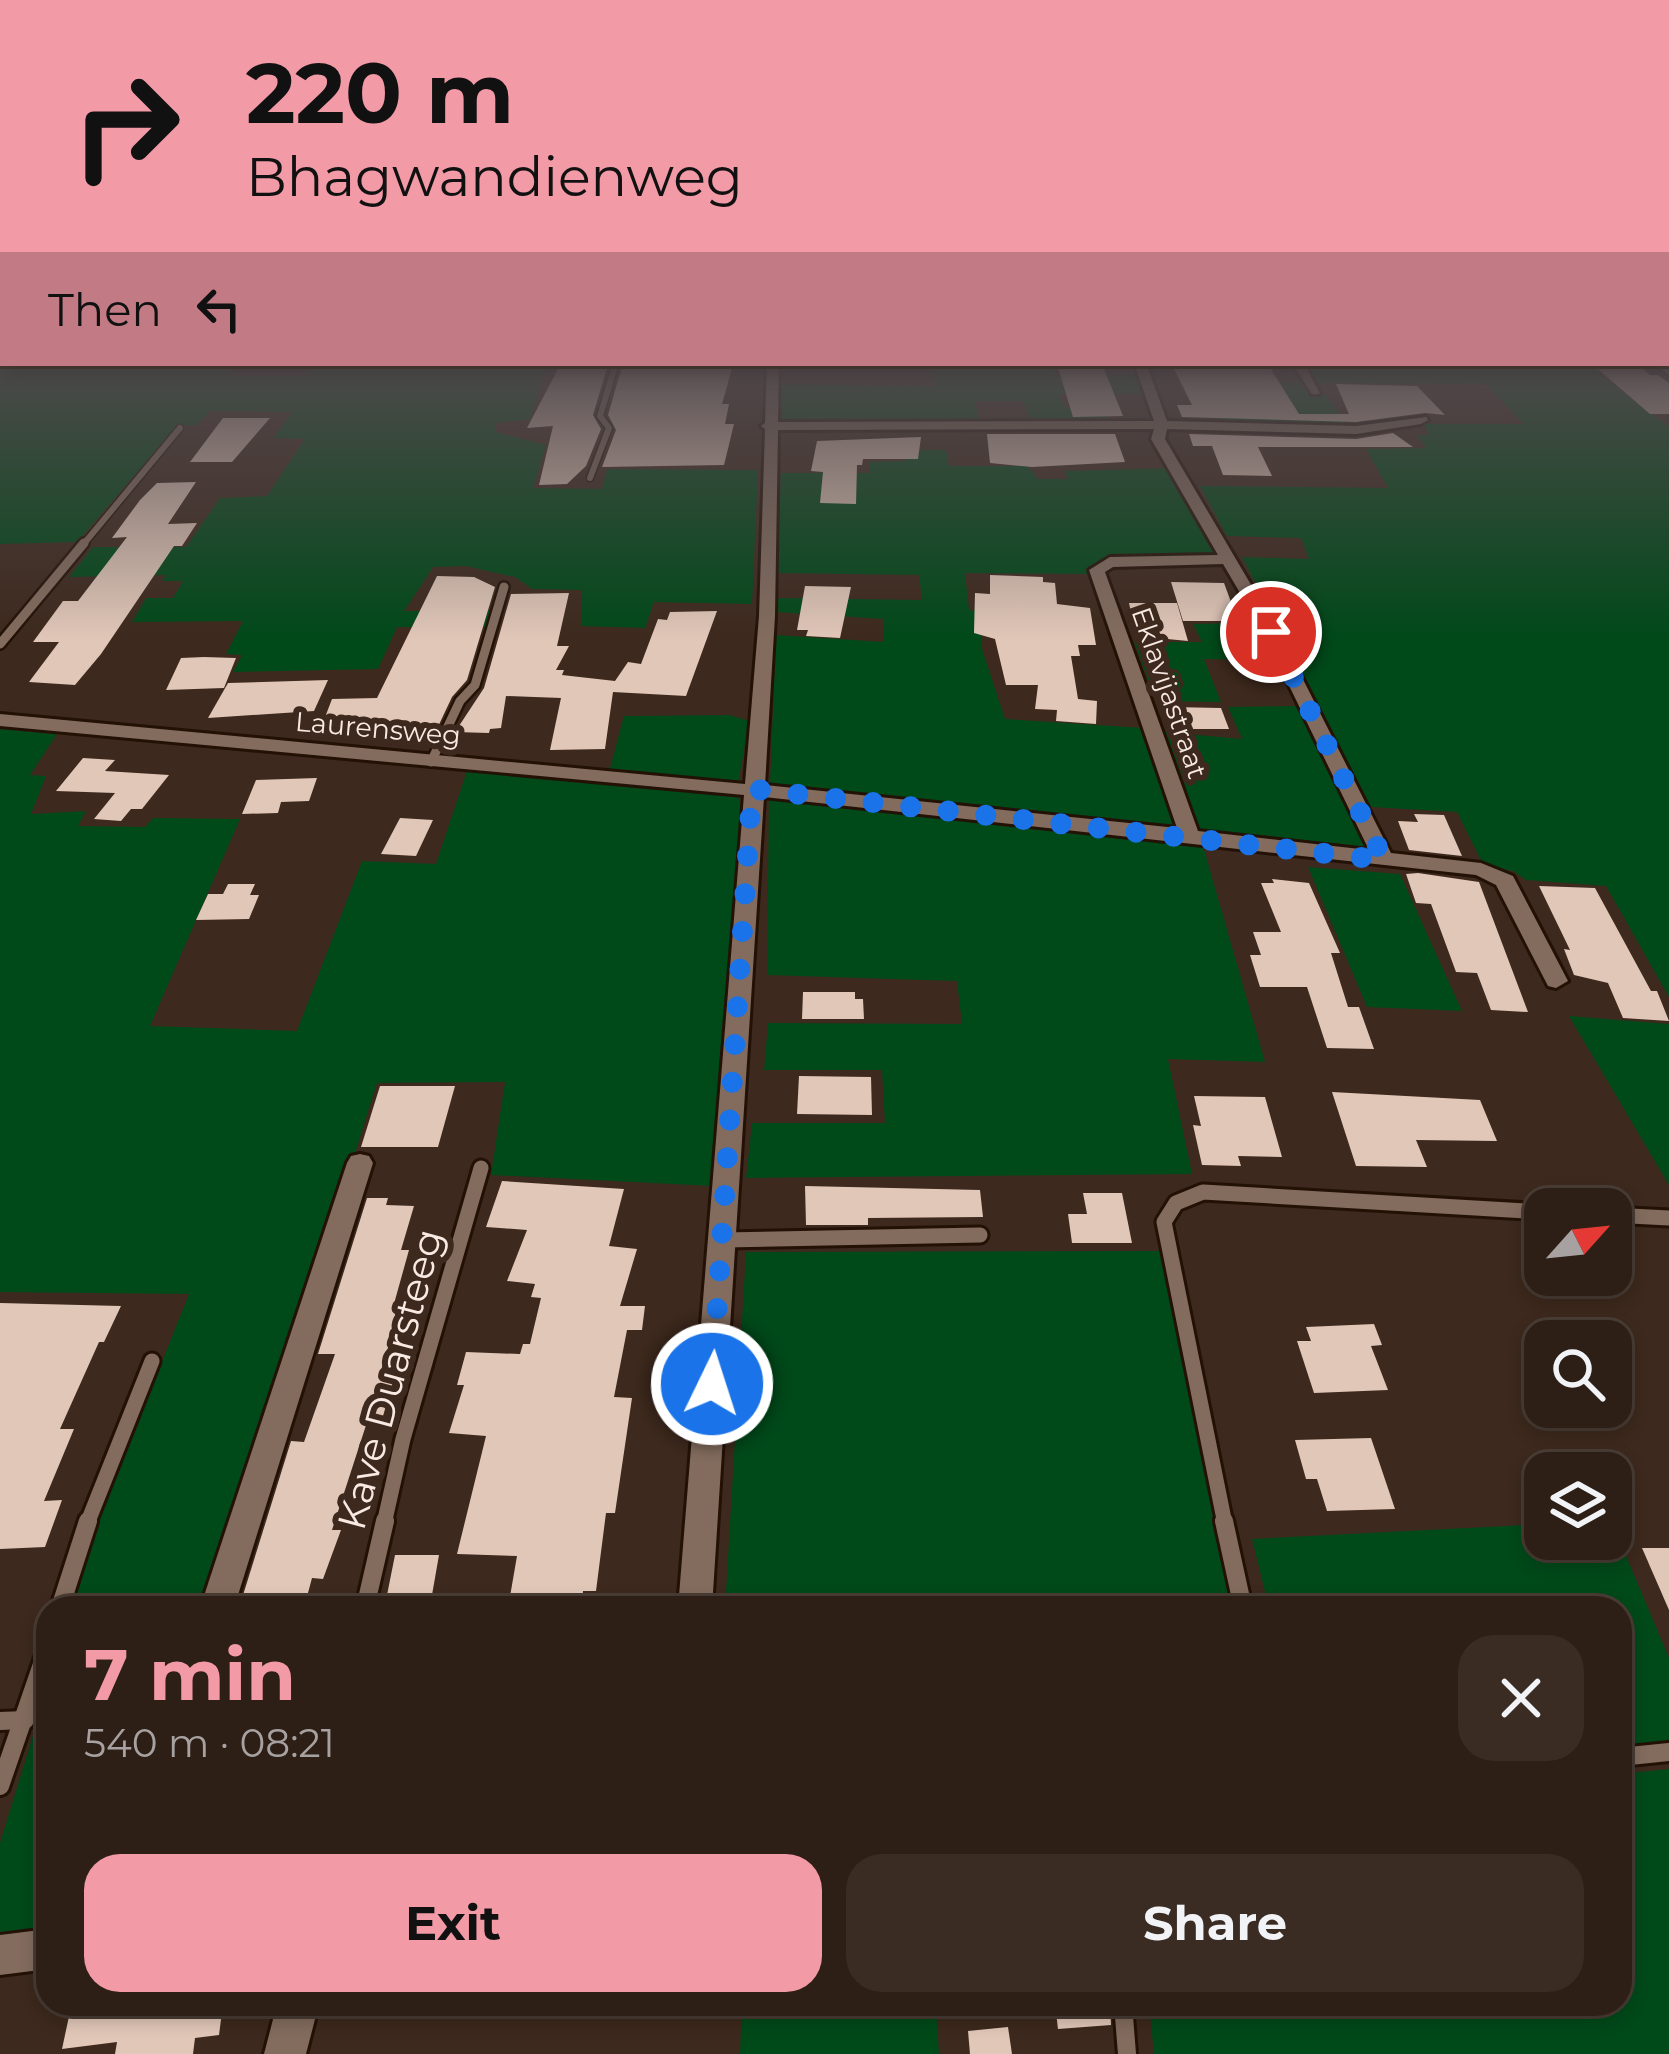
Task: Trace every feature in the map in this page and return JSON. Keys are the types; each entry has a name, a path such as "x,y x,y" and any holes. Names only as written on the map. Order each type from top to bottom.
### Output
{"street":[{"path":"696,1596 767,616 768,449"},
{"path":"1164,449 1230,559 1339,762 1384,860"},
{"name":"Eklavijastraat","path":"1191,840 1097,570 1100,566 1230,559"},
{"name":"Laurensweg","path":"0,720 752,789 1494,873 1505,880 1556,981"},
{"path":"221,1596 360,1163"},
{"path":"0,1955 36,1950"},
{"path":"285,2054 295,2016"}],"lane":[{"path":"0,644 163,449"},
{"path":"590,478 601,449"},
{"path":"431,762 460,701 475,685 504,587"},
{"name":"Kave Duarsteeg","path":"368,1596 403,1439 481,1168"},
{"path":"1240,1596 1172,1276 1164,1222 1177,1203 1203,1192 1524,1211"},
{"path":"1632,1216 1669,1218"},
{"path":"723,1240 980,1235"},
{"path":"64,1596 90,1516 152,1361"},
{"path":"0,1786 36,1685"},
{"path":"0,1721 25,1720"},
{"path":"1632,1756 1669,1752"},
{"path":"1124,2016 1127,2054"}],"green space":[{"path":"0,449 157,449 77,542 0,544"},
{"path":"298,449 545,449 533,488 602,489 607,469 758,470 752,604 654,602 645,628 581,626 581,590 532,589 515,577 466,566 433,567 404,611 492,611 486,627 397,627 378,669 233,672 242,655 226,654 243,621 132,622 146,598 173,598 183,581 162,581 166,575 69,577 93,547 186,547 220,498 267,496"},
{"path":"1366,449 1669,449 1669,997 1606,886 1526,880 1513,871 1484,866 1457,812 1371,807 1242,557 1309,559 1301,538 1227,536 1200,486 1388,488"},
{"path":"907,450 946,450 949,466 1027,466 1038,479 1069,479 1064,471 1175,468 1228,558 1104,561 1092,566 1094,574 965,573 969,610 979,611 982,649 1005,719 1144,728 1180,833 770,786 776,635 884,642 883,619 777,612 778,598 922,600 919,575 777,573 781,473 870,473 869,462 906,461"},
{"path":"1258,623 1275,660 1204,659 1221,702 1156,701 1134,642 1202,642 1193,624"},
{"path":"1298,706 1372,854 1197,835 1164,732 1242,739 1228,707"},
{"path":"729,715 749,721 738,784 609,772 624,716"},
{"path":"0,729 57,734 30,775 46,776 31,814 86,811 78,826 145,827 153,818 240,819 150,1026 297,1031 362,861 436,864 467,771 738,797 712,1186 491,1175 505,1082 377,1083 216,1596 76,1596 101,1514 189,1294 0,1292"},
{"path":"769,794 1203,846 1265,1062 1168,1059 1192,1174 746,1178 752,1123 885,1123 882,1070 764,1070 768,1023 962,1024 957,981 767,975"},
{"path":"1308,867 1400,874 1462,1011 1367,1007"},
{"path":"1569,1016 1669,1024 1669,1185"},
{"path":"1161,1251 1238,1596 726,1596 746,1252"},
{"path":"1524,1525 1524,1560 1628,1560 1669,1658 1669,1742 1632,1745 1632,1596 1266,1596 1252,1539"},
{"path":"36,1726 36,1938 0,1942 0,1843"},
{"path":"1669,1769 1669,2054 1154,2054 1150,2016 1632,2016 1632,1773"},
{"path":"742,2016 937,2016 939,2054 740,2054"}],"building":[{"path":"200,449 243,449 232,462 190,462"},
{"path":"548,449 593,449 586,466 567,484 539,485"},
{"path":"609,449 728,449 724,465 602,467"},
{"path":"815,449 919,449 918,459 863,459 857,465 856,504 820,503 823,472 811,471"},
{"path":"989,449 1120,449 1125,462 1032,467 990,463"},
{"path":"1213,449 1259,449 1272,476 1223,475"},
{"path":"196,482 168,524 197,523 182,546 174,546 101,654 75,685 29,682 59,642 33,642 63,601 78,601 127,537 112,538 140,500 157,483"},
{"path":"990,575 1043,577 1043,582 1055,583 1057,604 1090,608 1096,645 1078,645 1080,656 1071,656 1078,699 1097,701 1096,724 1056,721 1057,710 1035,709 1038,685 1006,685 995,639 974,633 975,593 990,594"},
{"path":"437,576 474,577 495,587 467,680 452,697 435,733 365,740 367,732 319,733 332,699 377,698"},
{"path":"1171,582 1224,583 1238,621 1183,621"},
{"path":"805,586 851,587 840,638 806,636 808,630 797,630"},
{"path":"569,593 557,646 569,646 556,670 564,670 562,675 615,681 628,662 641,664 658,619 667,620 670,612 717,611 686,696 613,692 605,749 550,750 561,698 506,696 501,728 489,733 455,732 484,688 511,594"},
{"path":"1129,603 1177,603 1188,641 1136,636"},
{"path":"181,658 236,658 224,688 166,690"},
{"path":"328,680 314,711 208,718 228,683"},
{"path":"1171,707 1221,708 1229,729 1177,729"},
{"path":"83,758 115,760 105,771 169,775 142,809 131,809 121,821 94,819 115,793 56,791"},
{"path":"317,778 309,801 281,802 278,813 242,814 256,780"},
{"path":"1414,814 1444,815 1462,856 1409,850 1398,821 1418,822"},
{"path":"400,818 433,820 416,856 381,854"},
{"path":"1406,874 1479,882 1528,1012 1491,1010 1477,973 1456,972 1431,904 1416,903"},
{"path":"1272,879 1309,883 1340,953 1331,953 1348,1007 1359,1007 1374,1049 1327,1048 1307,987 1260,987 1250,955 1261,955 1253,932 1281,932 1261,883 1274,883"},
{"path":"228,884 255,884 250,895 259,895 249,919 196,920 208,894 223,894"},
{"path":"1539,886 1595,888 1651,991 1657,991 1669,1021 1623,1018 1608,983 1574,975 1564,949 1570,950"},
{"path":"803,992 855,992 855,999 863,999 864,1019 802,1019"},
{"path":"799,1076 871,1077 872,1115 797,1114"},
{"path":"380,1086 455,1086 438,1147 361,1147"},
{"path":"1332,1092 1480,1100 1497,1141 1416,1140 1427,1167 1356,1166"},
{"path":"1194,1096 1265,1097 1282,1157 1238,1156 1241,1166 1202,1165 1193,1125 1201,1126"},
{"path":"502,1181 624,1189 609,1246 637,1249 620,1306 645,1306 642,1330 627,1330 614,1397 632,1398 615,1513 606,1513 596,1591 583,1591 583,1596 510,1596 517,1556 457,1554 486,1436 449,1433 464,1385 457,1385 466,1352 520,1354 523,1344 530,1344 541,1298 531,1297 535,1284 507,1281 527,1230 486,1227"},
{"path":"805,1186 980,1190 983,1217 868,1218 868,1225 806,1225"},
{"path":"1083,1193 1122,1193 1132,1243 1072,1243 1068,1214 1087,1214"},
{"path":"367,1198 388,1198 386,1205 414,1206 401,1250 409,1250 392,1311 399,1312 379,1377 394,1378 383,1416 369,1416 332,1530 341,1530 323,1579 312,1578 307,1596 243,1596 291,1441 304,1442 335,1354 318,1354"},
{"path":"0,1303 121,1306 104,1342 99,1342 60,1429 74,1429 44,1501 62,1500 45,1547 0,1549"},
{"path":"1374,1324 1382,1345 1371,1346 1388,1390 1314,1393 1297,1341 1311,1341 1306,1327"},
{"path":"1371,1438 1395,1509 1327,1511 1317,1479 1306,1479 1295,1440"},
{"path":"1642,1548 1669,1548 1669,1610"},
{"path":"395,1555 439,1555 432,1595 387,1595"},
{"path":"69,2016 221,2016 219,2035 195,2038 193,2054 115,2054 117,2042 62,2049"},
{"path":"1056,2016 1111,2016 1111,2025 1058,2029"},
{"path":"1008,2027 1012,2054 970,2054 968,2031"}],"route":[{"path":"712,1384 752,789 1384,860 1271,632"}]}
